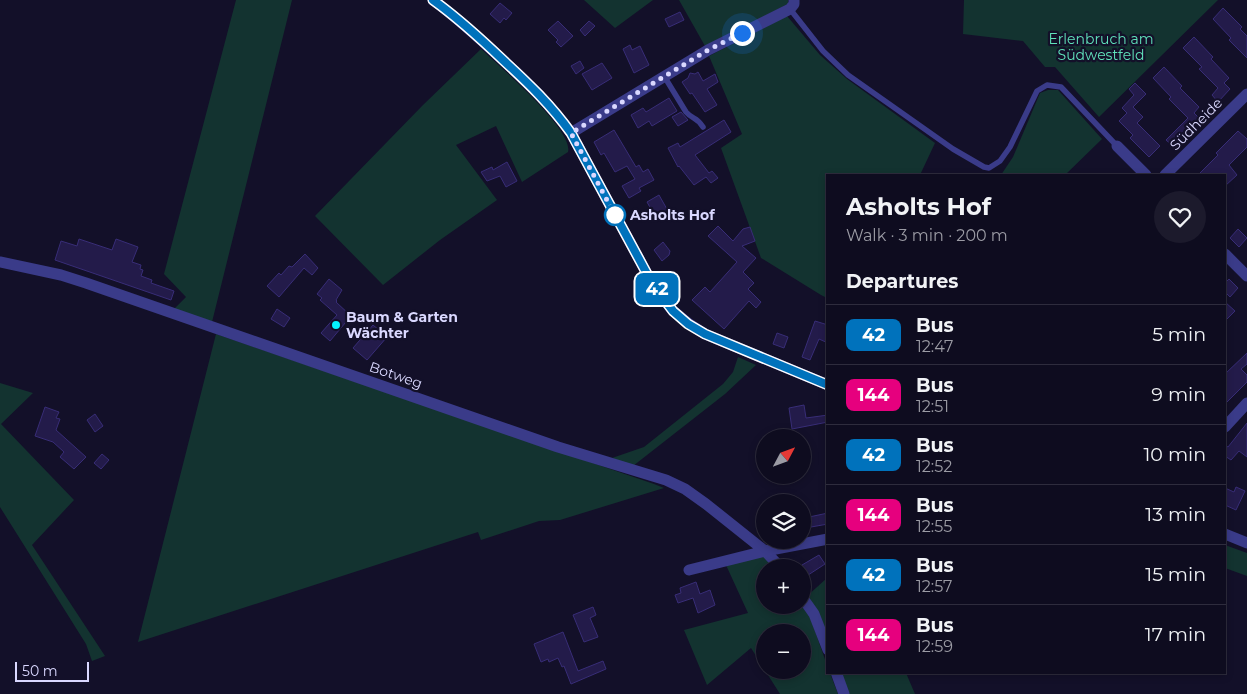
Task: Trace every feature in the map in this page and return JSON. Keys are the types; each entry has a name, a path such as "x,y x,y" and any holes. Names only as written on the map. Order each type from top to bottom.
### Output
{"street":[{"path":"433,0 459,20 543,97 571,133 652,283 673,311 688,324 705,334 826,384"},
{"path":"571,133 708,50 792,5"},
{"name":"Südheide","path":"1166,174 1247,94"},
{"path":"1117,146 1145,174"},
{"path":"1226,255 1247,276"},
{"name":"Botweg","path":"0,262 61,275 86,283 558,447 660,477 692,494 773,559"},
{"path":"1226,425 1247,403"},
{"path":"1226,534 1247,543"},
{"path":"689,570 765,551 826,539"},
{"path":"811,610 826,645"},
{"path":"837,674 844,694"}],"lane":[{"path":"792,5 823,51 848,75 952,149 984,167 995,166 1000,161 1010,147 1037,91 1047,85 1061,87 1117,146"},
{"path":"664,76 689,116 698,119 703,126"}],"green space":[{"path":"236,0 292,0 212,322 174,309 186,297 164,274"},
{"path":"584,0 653,0 615,28"},
{"path":"679,0 788,0 788,4 705,46"},
{"name":"Erlenbruch am Südwestfeld","path":"964,0 1218,0 1099,117 1055,67 1045,67 1023,41 963,34"},
{"path":"787,16 820,55 847,79 935,143 920,174 826,174 826,298 761,258 721,148 742,134 709,56"},
{"path":"481,49 548,114 567,142 568,152 522,182 496,126 456,145 497,200 440,240 383,285 315,216 423,105"},
{"path":"1048,90 1058,90 1102,139 1066,174 1002,174 1013,157 1040,93"},
{"path":"216,334 664,488 560,520 539,521 481,540 478,532 138,642"},
{"path":"738,357 756,365 725,394 633,466 612,458 644,447 723,384 733,372"},
{"path":"0,383 33,393 1,424 74,500 32,545 105,656 92,661 86,644 0,507"},
{"path":"1226,545 1247,553 1247,576 1226,568"},
{"path":"763,556 766,559 756,559 756,614 808,614 826,662 826,674 830,674 838,694 780,694 771,679 811,679 811,624 756,624 756,656 751,648 707,685 684,630 748,613 726,565"},
{"path":"826,579 826,637 811,607 811,592"},
{"path":"840,674 906,674 915,694 848,694"}],"building":[{"path":"500,3 512,13 506,20 504,18 500,23 490,14"},
{"path":"1223,8 1242,27 1240,29 1247,36 1247,58 1229,40 1231,38 1213,19"},
{"path":"680,12 684,20 669,27 665,19"},
{"path":"558,21 573,36 561,47 556,42 558,40 548,30"},
{"path":"589,21 595,26 585,36 580,30"},
{"path":"1194,37 1229,78 1224,83 1230,89 1218,102 1212,95 1218,88 1199,69 1202,67 1183,48"},
{"path":"630,45 632,50 640,46 649,65 634,73 623,49"},
{"path":"580,61 584,68 576,74 571,66"},
{"path":"602,63 612,78 592,90 582,74"},
{"path":"1164,67 1182,86 1180,88 1199,107 1194,113 1200,119 1173,146 1166,140 1188,118 1169,99 1171,97 1153,78"},
{"path":"698,72 703,81 715,74 718,82 707,89 717,105 705,112 682,82 688,78 690,73 695,74"},
{"path":"1135,83 1146,94 1133,107 1143,117 1137,123 1160,146 1149,157 1130,138 1133,135 1119,121 1127,113 1122,108 1134,95 1129,89"},
{"path":"669,98 677,111 652,126 649,121 638,128 631,115 643,108 646,112"},
{"path":"681,112 688,120 678,126 672,117"},
{"path":"724,120 731,132 695,155 709,173 712,171 718,178 711,183 706,177 694,185 678,167 668,148 678,143 680,147"},
{"path":"614,130 636,167 639,165 643,172 648,169 654,180 639,188 641,191 629,198 622,186 635,179 627,166 615,172 604,153 601,155 594,142"},
{"path":"1238,131 1247,139 1247,147 1229,165 1237,175 1226,185 1226,174 1199,174 1218,155 1216,153"},
{"path":"507,162 517,181 506,187 500,176 487,181 481,172 492,167 493,170"},
{"path":"659,195 668,211 656,218 647,202"},
{"path":"718,226 733,241 743,229 750,227 755,241 742,246 756,258 743,272 754,283 748,289 761,302 756,308 749,301 724,329 692,300 705,287 710,292 737,262 708,236"},
{"path":"1238,229 1247,238 1239,247 1230,238"},
{"path":"79,239 112,250 116,239 138,247 132,262 141,265 140,269 143,270 141,276 152,280 151,283 174,291 171,300 55,260 61,241 77,246"},
{"path":"663,242 670,251 669,255 662,261 654,250"},
{"path":"305,254 318,268 312,275 304,268 279,297 267,286 279,273 281,275 289,266 292,267"},
{"path":"329,279 342,290 336,302 351,316 330,341 321,333 337,315 320,300 322,298 317,294"},
{"path":"1229,279 1238,288 1230,297 1226,293 1226,282"},
{"path":"1226,303 1235,311 1226,320"},
{"path":"277,309 290,318 284,327 271,319"},
{"path":"815,321 826,324 826,342 819,339 810,360 802,357"},
{"path":"373,325 387,337 367,360 353,348"},
{"path":"777,333 788,337 784,348 773,344"},
{"path":"1247,353 1247,364 1241,369 1247,375 1247,382 1226,403 1226,373"},
{"path":"804,405 806,418 826,415 826,422 792,429 789,408"},
{"path":"45,407 59,412 56,418 60,419 56,430 86,457 74,469 60,457 64,452 53,442 35,436"},
{"path":"95,414 103,426 95,432 87,420"},
{"path":"1247,423 1247,457 1239,451 1231,460 1226,457 1226,446 1228,447"},
{"path":"102,454 109,460 101,469 94,463"},
{"path":"1236,487 1245,491 1236,510 1226,505 1226,488 1234,492"},
{"path":"826,513 826,524 811,527 811,517"},
{"path":"819,555 825,564 811,573 811,560"},
{"path":"696,582 700,594 710,590 715,605 698,613 693,598 678,603 675,595 681,593 680,588"},
{"path":"593,607 596,615 590,618 598,637 584,642 573,615"},
{"path":"563,632 578,671 603,661 606,669 571,684 564,666 562,667 558,658 549,662 548,659 541,662 534,644"}],"bus line":[{"name":"42","path":"433,0 483,41 543,97 560,118 571,133 652,283 673,311 688,324 705,334 826,384"}],"place":[{"name":"Asholts Hof","path":"615,215"},
{"name":"Baum & Garten Wächter","path":"336,325"}],"route":[{"path":"615,215 571,133 708,50 742,33"}]}
